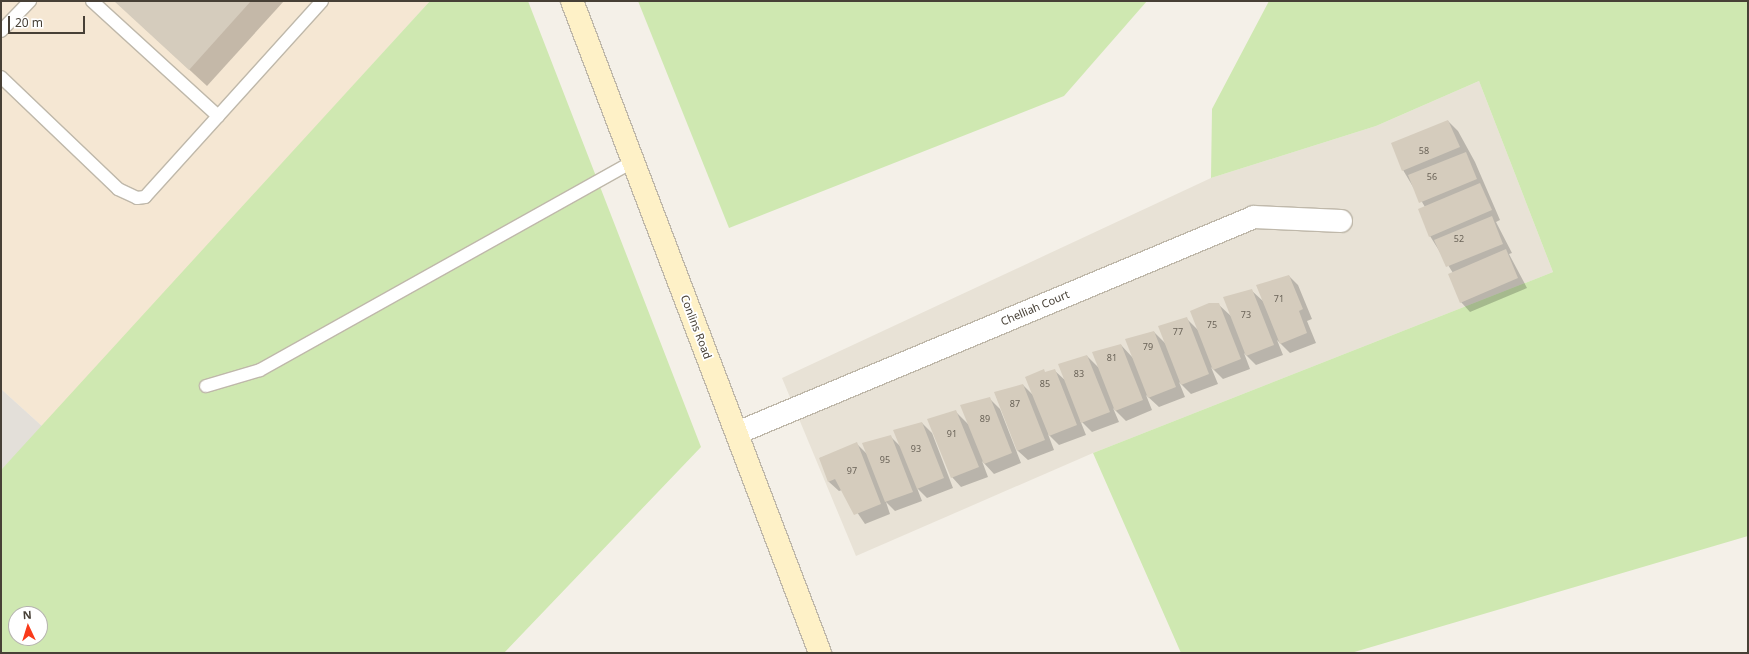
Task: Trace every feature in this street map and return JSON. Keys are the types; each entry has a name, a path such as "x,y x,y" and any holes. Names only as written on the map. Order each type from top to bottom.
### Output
{"street":[{"name":"Conlins Road","path":"572,1 820,653"},
{"name":"Chelliah Court","path":"736,433 1254,217 1341,221"}],"lane":[{"path":"1,31 30,1"},
{"path":"92,1 218,116"},
{"path":"1,77 118,189 137,198 145,197 322,1"},
{"path":"206,386 260,370 632,162"}],"shaded area":[{"path":"1,1 430,1 43,427 1,389"},
{"path":"1479,81 1553,272 1093,453 856,556 782,378 1211,178 1376,126"},
{"path":"1,389 43,427 1,470"}],"green space":[{"path":"430,1 528,1 701,447 504,653 1,653 1,470"},
{"path":"638,1 1147,1 1064,96 729,228"},
{"path":"1269,1 1748,1 1748,536 1351,653 1181,653 1093,453 1553,272 1479,81 1376,126 1211,178 1212,109"}],"building":[{"path":"114,1 251,1 189,70"},
{"path":"1448,120 1460,147 1402,171 1391,143"},
{"path":"1466,152 1477,179 1419,203 1408,175"},
{"path":"1480,183 1492,210 1429,237 1418,209"},
{"path":"1492,216 1503,244 1446,267 1434,240"},
{"path":"1506,249 1518,278 1460,303 1448,274"},
{"path":"1289,275 1303,309 1299,311 1307,333 1280,344 1256,285"},
{"path":"1252,289 1274,345 1246,356 1223,297"},
{"path":"1209,303 1219,303 1241,359 1213,370 1190,311"},
{"path":"1187,317 1209,374 1181,385 1158,326"},
{"path":"1154,331 1176,387 1148,398 1125,339"},
{"path":"1121,344 1143,400 1115,411 1092,352"},
{"path":"1087,355 1110,412 1081,423 1058,364"},
{"path":"1044,369 1045,372 1055,369 1077,425 1049,436 1025,377"},
{"path":"1023,384 1045,440 1017,451 994,392"},
{"path":"990,397 1012,453 984,464 960,405"},
{"path":"956,410 979,467 951,478 927,419"},
{"path":"922,422 944,478 917,489 893,430"},
{"path":"891,435 913,492 885,502 862,443"},
{"path":"857,442 881,504 854,515 835,479 828,482 819,458"}]}
